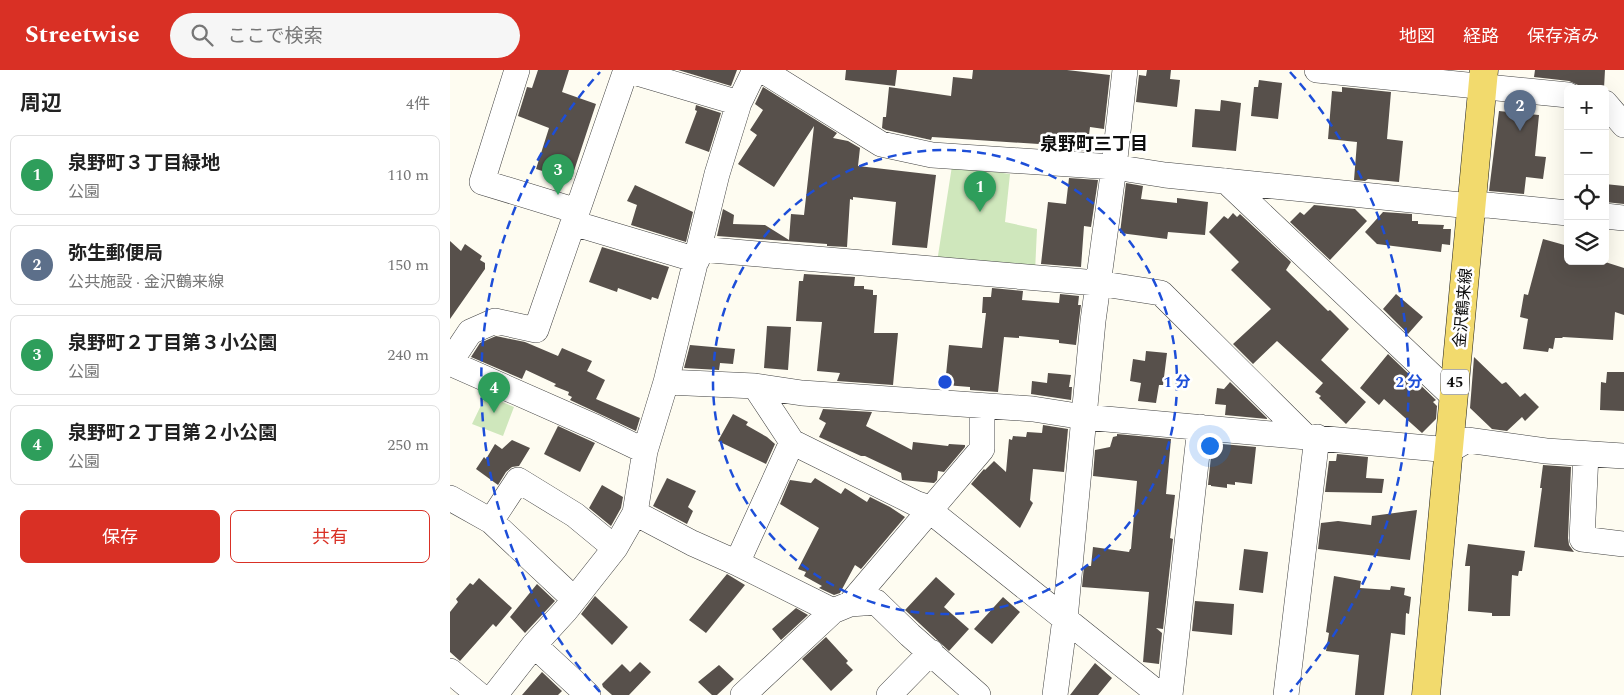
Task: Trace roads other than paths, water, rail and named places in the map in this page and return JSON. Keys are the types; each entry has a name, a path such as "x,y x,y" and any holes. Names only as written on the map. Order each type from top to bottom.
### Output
{"main road":[{"name":"金沢鶴来線","path":"1426,695 1484,79"}],"street":[{"path":"518,70 482,182 575,217 698,255 1097,283 1161,293 1312,437"},
{"path":"644,450 450,362 470,332 495,320 536,330 627,70 740,103"},
{"path":"495,695 615,548 635,513 644,450 666,382 717,174 740,103 755,70"},
{"path":"762,70 881,144 932,155 1114,168 1226,181 1450,202 1471,206 1487,205 1564,213"},
{"path":"1055,695 1065,619 1097,283 1114,168 1125,70"},
{"path":"1316,70 1484,79 1564,94"},
{"path":"1609,108 1624,125"},
{"path":"1226,181 1454,397"},
{"path":"1609,216 1624,218"},
{"path":"666,382 754,386 802,393 1033,410 1084,417 1450,450 1467,440 1546,451 1624,456"},
{"path":"754,386 792,442 930,510 1160,695"},
{"path":"743,695 842,608 982,450 982,406"},
{"path":"1170,695 1200,427"},
{"path":"1286,695 1312,437"},
{"path":"737,563 792,442"},
{"path":"1586,454 1582,539 1624,544"},
{"path":"491,520 518,480 575,515 615,548"},
{"path":"450,498 491,520 574,599"},
{"path":"635,513 692,543 842,608 876,602 978,695"},
{"path":"534,645 588,695"},
{"path":"889,695 931,652"},
{"path":"450,671 479,695"}],"place":[{"name":"弥生郵便局","path":"1520,131"},
{"name":"泉野町２丁目第３小公園","path":"558,195"},
{"name":"泉野町３丁目緑地","path":"980,212"},
{"name":"泉野町２丁目第２小公園","path":"494,413"}],"district":[{"name":"泉野町三丁目","path":"1094,144"}]}
